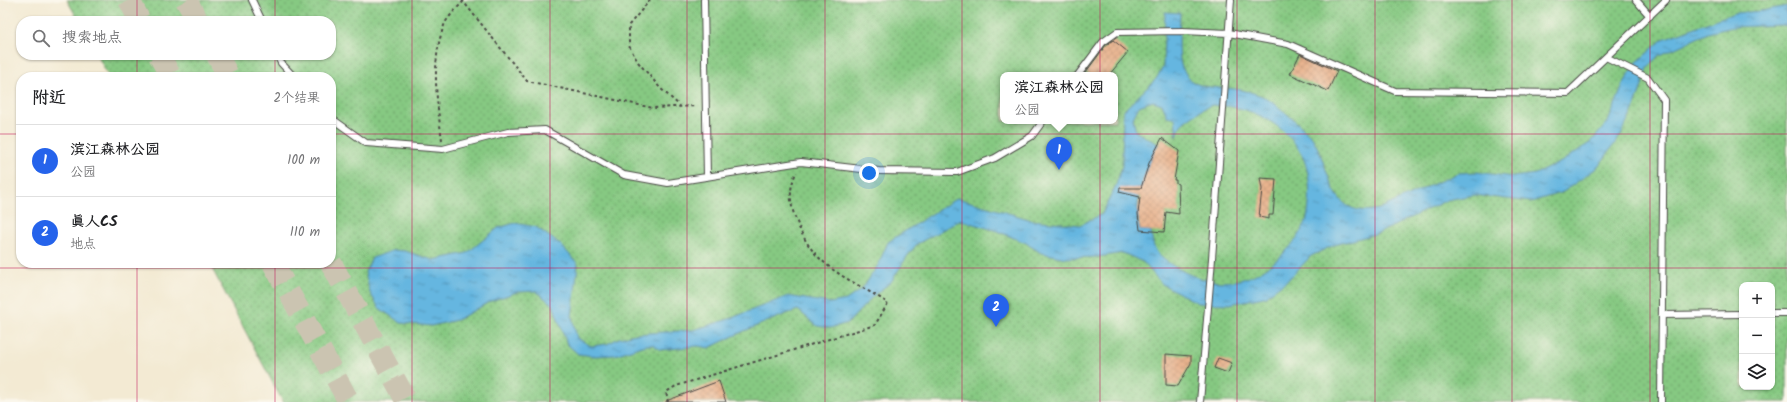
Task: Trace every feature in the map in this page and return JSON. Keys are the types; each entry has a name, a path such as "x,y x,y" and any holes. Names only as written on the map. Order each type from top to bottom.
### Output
{"lane":[{"path":"252,0 260,16"},
{"path":"704,0 707,177"},
{"path":"1200,402 1231,0"},
{"path":"1636,0 1650,16"},
{"path":"1080,72 1103,42 1117,32 1182,31 1228,33 1288,44 1395,91 1568,93 1666,0"},
{"path":"1606,57 1648,78 1664,100 1661,402"},
{"path":"280,60 289,72"},
{"path":"336,122 366,143 443,149 508,132 545,130 624,175 668,183 798,163 879,170 957,172 995,158 1032,136 1041,124"},
{"path":"1775,313 1787,313"},
{"path":"1662,315 1739,314"}],"path":[{"path":"650,0 629,25 629,46 638,62 661,89 680,107"},
{"path":"443,149 436,99 436,58 446,23 462,1 527,81 653,108 706,105"},
{"path":"668,402 666,392 676,386 875,325 888,303 846,279 821,261 802,236 793,211 791,192 798,163"}],"green space":[{"path":"67,0 1787,0 1787,402 283,402 212,268 336,268 336,72 106,72 100,60 336,60 336,16 76,16"}],"water":[{"path":"1787,6 1787,26 1733,27 1708,33 1658,56 1648,68 1635,106 1621,135 1598,167 1563,192 1531,202 1474,195 1447,200 1379,233 1334,245 1311,256 1289,279 1264,297 1230,304 1198,303 1162,284 1143,262 1123,253 1098,257 1066,258 1041,253 1026,243 997,231 960,220 917,244 908,255 891,282 874,295 848,323 830,328 817,326 798,310 742,332 709,348 698,346 660,350 654,345 646,345 615,355 594,356 578,354 567,344 553,305 536,291 517,292 491,301 457,320 431,326 401,323 379,308 370,293 365,272 372,258 394,250 405,251 433,260 467,253 498,228 515,223 536,227 561,245 578,264 572,317 577,338 591,346 607,344 619,338 635,334 693,330 729,319 788,296 830,303 846,300 862,289 878,265 888,242 957,198 1032,220 1080,225 1102,214 1116,185 1122,166 1123,111 1156,79 1163,67 1165,12 1180,13 1180,63 1193,82 1208,87 1230,88 1245,91 1267,98 1304,129 1313,139 1334,190 1341,200 1350,207 1362,210 1379,209 1458,173 1477,172 1513,177 1535,174 1561,162 1591,142 1608,122 1624,83 1635,64 1663,39 1734,13 1761,11","holes":["1153,101 1162,104 1167,116 1175,118 1177,137 1181,125 1205,108 1212,105 1235,107 1247,110 1268,120 1287,135 1295,143 1301,153 1307,168 1309,185 1307,218 1298,237 1288,249 1272,264 1260,272 1247,278 1234,281 1220,282 1206,280 1177,268 1161,257 1153,245 1151,231 1140,230 1138,223 1138,196 1134,195 1135,188 1141,188 1149,163 1158,144 1136,132 1133,118 1139,106"]}],"building":[{"path":"1113,40 1128,52 1111,72 1086,72 1106,45"},
{"path":"1300,54 1337,71 1328,91 1290,74"},
{"path":"1162,138 1179,151 1174,180 1176,180 1176,183 1178,184 1179,214 1166,212 1164,232 1140,230 1138,214 1140,197 1119,192 1120,188 1141,188 1149,163"},
{"path":"1260,178 1276,179 1273,215 1269,215 1269,219 1259,217 1262,189"},
{"path":"1166,354 1191,356 1191,363 1178,386 1166,385"},
{"path":"1218,358 1232,363 1228,373 1214,368"},
{"path":"719,381 726,402 666,402 666,401"}],"tunnel":[{"path":"129,0 137,16"},
{"path":"186,0 195,16"},
{"path":"162,60 168,72"},
{"path":"220,60 226,72"},
{"path":"276,268 349,402"},
{"path":"334,268 407,402"}],"place":[{"name":"滨江森林公园","path":"1059,170"},
{"name":"真人CS","path":"996,327"}]}
